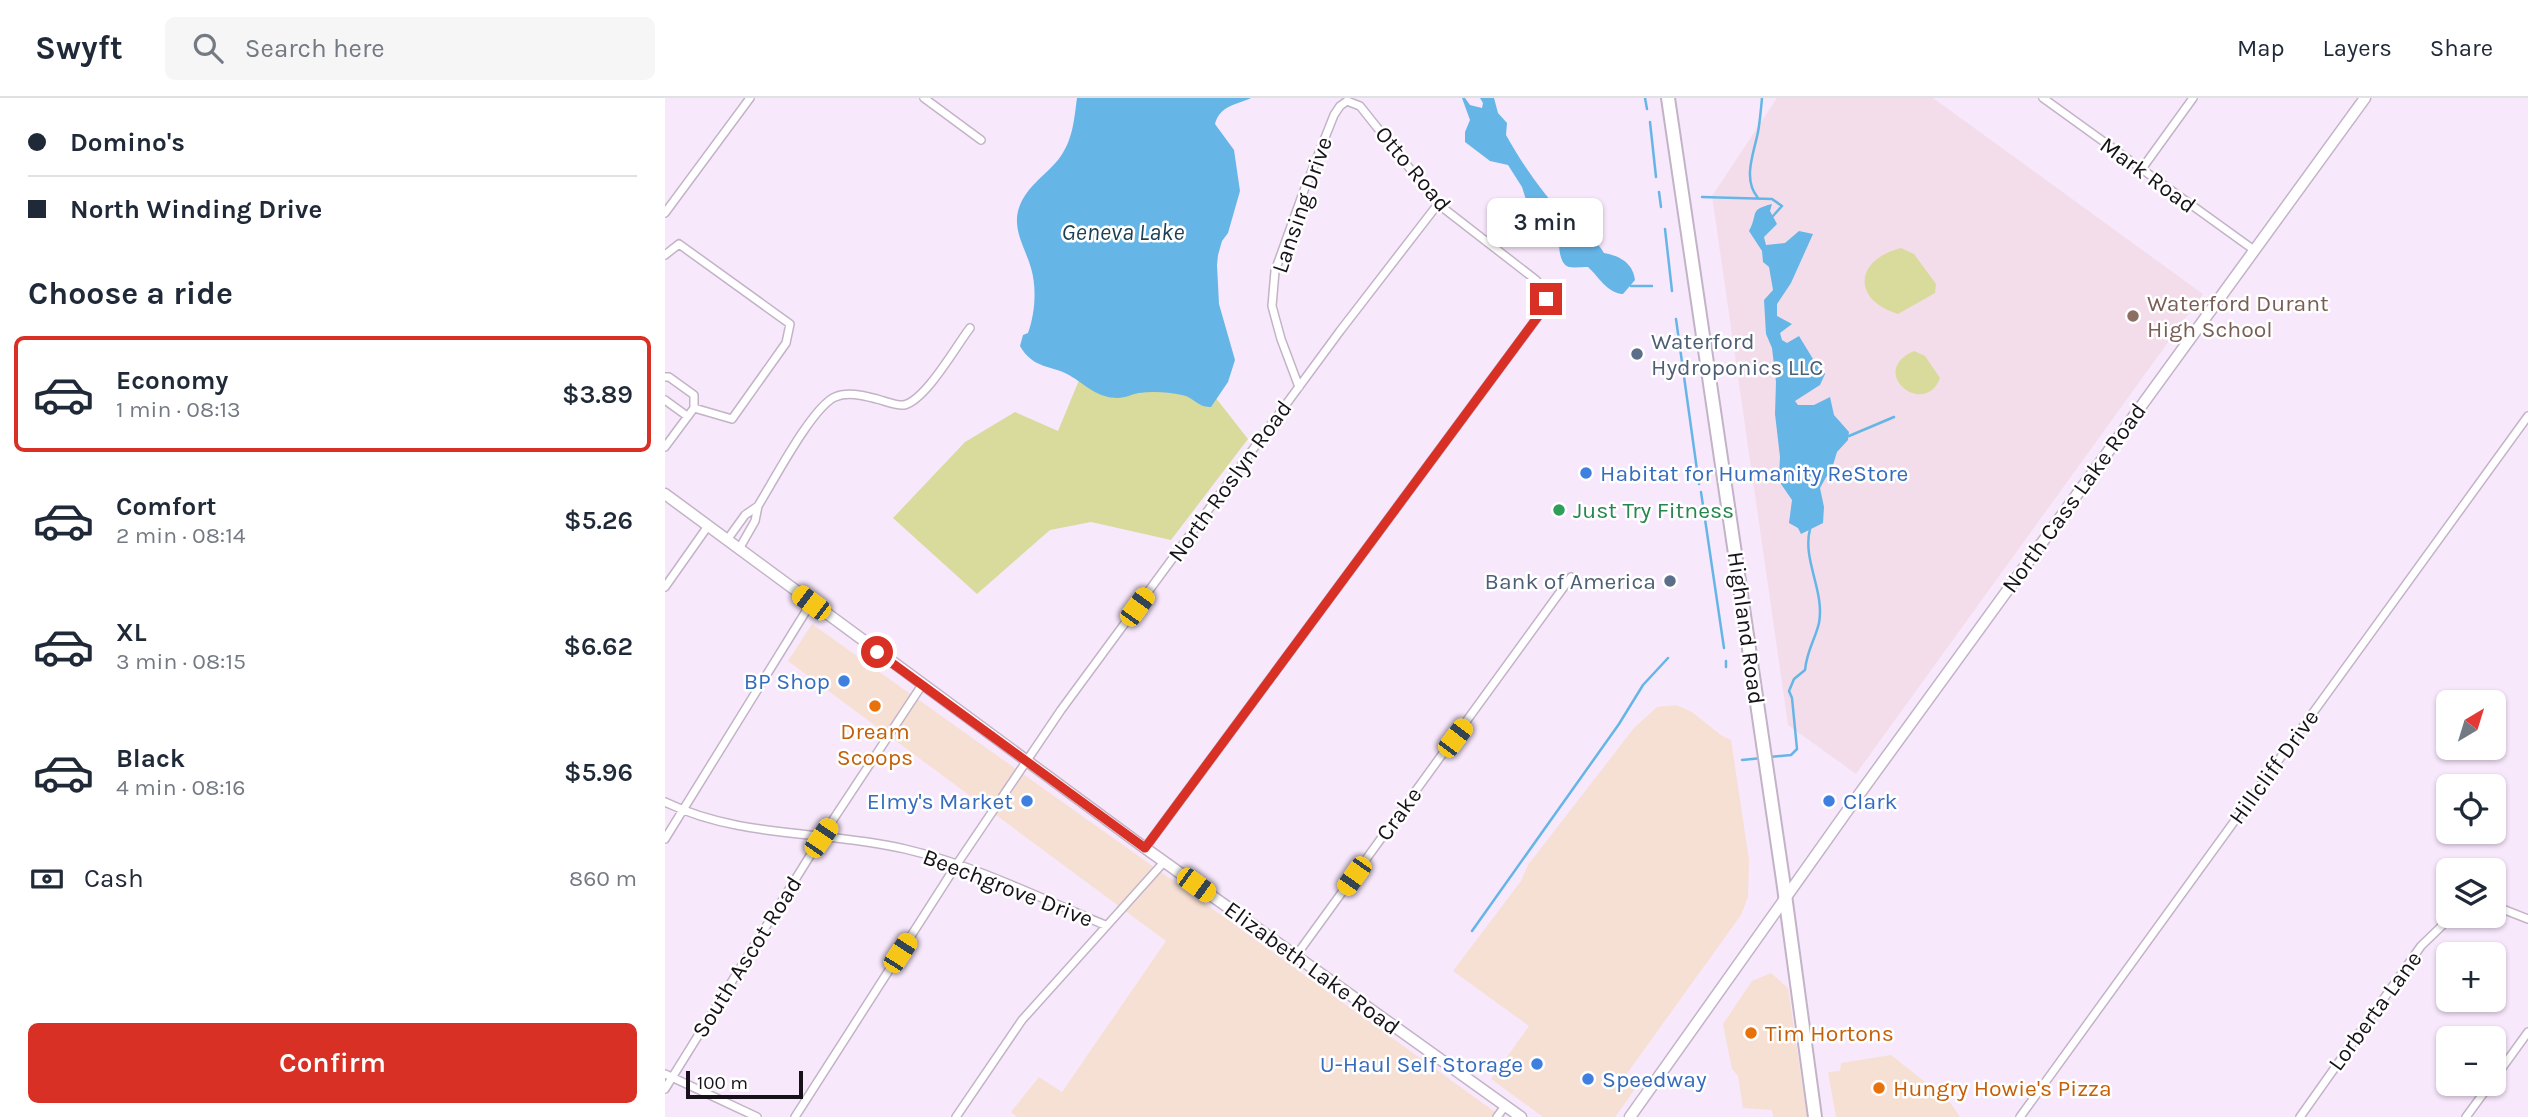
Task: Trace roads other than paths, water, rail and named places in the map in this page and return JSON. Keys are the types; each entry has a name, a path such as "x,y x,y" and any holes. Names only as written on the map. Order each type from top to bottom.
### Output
{"highway":[{"name":"Highland Road","path":"1668,98 1815,1117"}],"street":[{"path":"665,214 750,98"},
{"path":"924,98 981,140"},
{"name":"Mark Road","path":"2043,98 2254,250"},
{"path":"2141,170 2193,98"},
{"name":"North Cass Lake Road","path":"1630,1117 2365,98"},
{"name":"Otto Road","path":"1145,848 1542,311 1546,299 1543,288 1536,280 1438,204 1360,106 1347,101 1340,106"},
{"name":"Lansing Drive","path":"1299,387 1272,306 1275,271 1303,193 1340,106"},
{"name":"North Roslyn Road","path":"795,1117 957,864 1061,710 1299,387 1438,204"},
{"path":"665,255 679,244 790,324 786,343 732,419 694,408"},
{"path":"739,549 755,521 758,506 806,430 827,403 837,396 859,394 903,405 916,399 970,328"},
{"path":"665,377 669,377 694,395 694,408 665,447"},
{"path":"665,400 687,416"},
{"name":"Hillcliff Drive","path":"2020,1117 2528,416"},
{"name":"Elizabeth Lake Road","path":"665,494 1164,862 1521,1117"},
{"path":"727,540 745,515 758,506"},
{"path":"665,587 708,526"},
{"name":"Crake","path":"1295,957 1571,577"},
{"path":"665,839 811,603"},
{"name":"South Ascot Road","path":"665,1089 669,1076 922,685"},
{"name":"Beechgrove Drive","path":"665,802 713,821 752,830 905,849 957,864 1105,925"},
{"path":"955,1117 1022,1020 1164,862"},
{"path":"2506,910 2528,919"},
{"name":"Lorberta Lane","path":"2300,1117 2421,946 2440,928"},
{"path":"2506,1062 2528,1032"},
{"path":"669,1076 757,1117"},
{"path":"2466,1117 2481,1096"},
{"path":"1497,1117 1505,1105"}],"water":[{"name":"Geneva Lake","path":"1077,98 1251,98 1225,109 1215,124 1234,150 1240,191 1228,233 1222,241 1217,265 1219,304 1235,360 1228,382 1211,407 1203,406 1186,396 1166,393 1144,392 1118,398 1104,396 1069,375 1036,363 1020,346 1023,335 1028,333 1030,326 1035,292 1031,268 1017,226 1018,211 1025,195 1063,153 1072,130"},
{"path":"1462,98 1470,105 1482,108 1480,98 1494,98 1498,113 1507,123 1506,135 1550,200 1567,220 1597,243 1604,253 1620,258 1632,269 1635,280 1623,294 1608,288 1588,267 1569,267 1563,262 1559,239 1551,233 1537,212 1528,206 1522,187 1508,165 1490,161 1465,142 1465,132 1470,120"},
{"path":"1772,204 1770,211 1777,224 1764,237 1766,245 1785,243 1799,231 1813,234 1791,283 1777,304 1777,316 1792,324 1780,333 1782,340 1787,343 1799,336 1825,374 1820,385 1795,401 1798,405 1814,405 1830,397 1834,415 1849,432 1848,440 1837,452 1820,488 1824,507 1823,523 1801,534 1798,528 1789,523 1792,500 1779,476 1776,382 1772,348 1766,334 1764,300 1773,290 1769,267 1763,262 1762,251 1749,231 1757,210"}],"waterway":[{"path":"1645,98 1647,109"},
{"path":"1758,198 1753,191 1750,174 1762,98"},
{"path":"1650,122 1656,177"},
{"path":"1659,192 1661,207"},
{"path":"1702,197 1772,199 1782,206 1773,216"},
{"path":"1665,229 1672,291"},
{"path":"1631,286 1652,286"},
{"path":"1676,319 1697,470"},
{"path":"1849,436 1894,417"},
{"path":"1699,479 1699,484"},
{"path":"1701,492 1724,648"},
{"path":"1769,757 1791,755 1797,749 1789,691 1794,679 1805,670 1820,611 1809,552 1810,529"},
{"path":"1472,931 1619,724 1643,685 1668,658"},
{"path":"1726,661 1726,667"},
{"path":"1742,760 1762,758"}],"place":[{"name":"Waterford Durant High School","path":"2133,316"},
{"name":"Waterford Hydroponics LLC","path":"1637,354"},
{"name":"Habitat for Humanity ReStore","path":"1586,473"},
{"name":"Just Try Fitness","path":"1559,510"},
{"name":"Bank of America","path":"1670,581"},
{"name":"BP Shop","path":"844,681"},
{"name":"Dream Scoops","path":"875,706"},
{"name":"Elmy's Market","path":"1027,801"},
{"name":"Clark","path":"1829,801"},
{"name":"Tim Hortons","path":"1751,1033"},
{"name":"U-Haul Self Storage","path":"1537,1064"},
{"name":"Speedway","path":"1588,1079"},
{"name":"Hungry Howie's Pizza","path":"1879,1088"}]}
